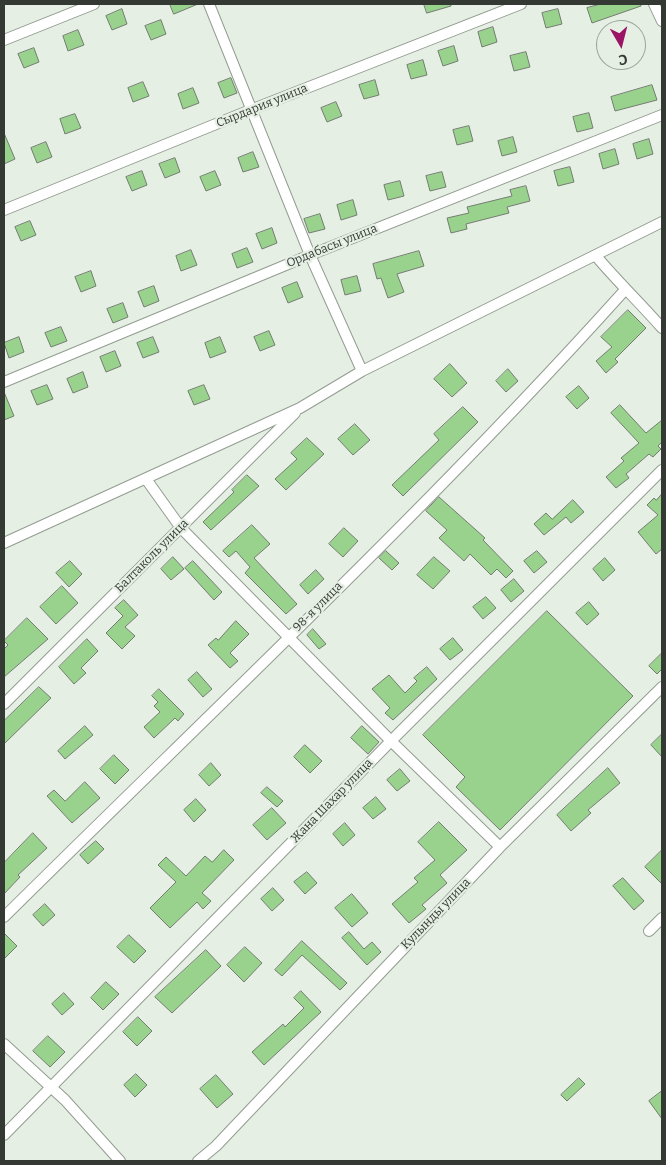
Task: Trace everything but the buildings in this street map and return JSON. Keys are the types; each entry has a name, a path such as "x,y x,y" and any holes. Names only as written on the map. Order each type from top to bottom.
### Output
{"street":[{"path":"4,40 94,4"},
{"path":"210,4 310,254 362,371"},
{"name":"Сырдария улица","path":"4,210 253,109 521,4"},
{"path":"654,4 662,21"},
{"name":"Ордабасы улица","path":"4,382 310,254 662,115"},
{"path":"4,543 300,408 362,371 662,222"},
{"path":"596,256 624,290 662,328"},
{"name":"98-я улица","path":"4,917 541,384 624,290"},
{"name":"Балтаколь улица","path":"4,704 300,408"},
{"name":"Жана Шахар улица","path":"4,1135 391,741 662,470"},
{"path":"146,479 181,528 391,741 500,847"},
{"name":"Кулынды улица","path":"198,1161 216,1146 500,847 662,687"},
{"path":"649,931 662,918"},
{"path":"4,1044 64,1100 120,1161"}]}
